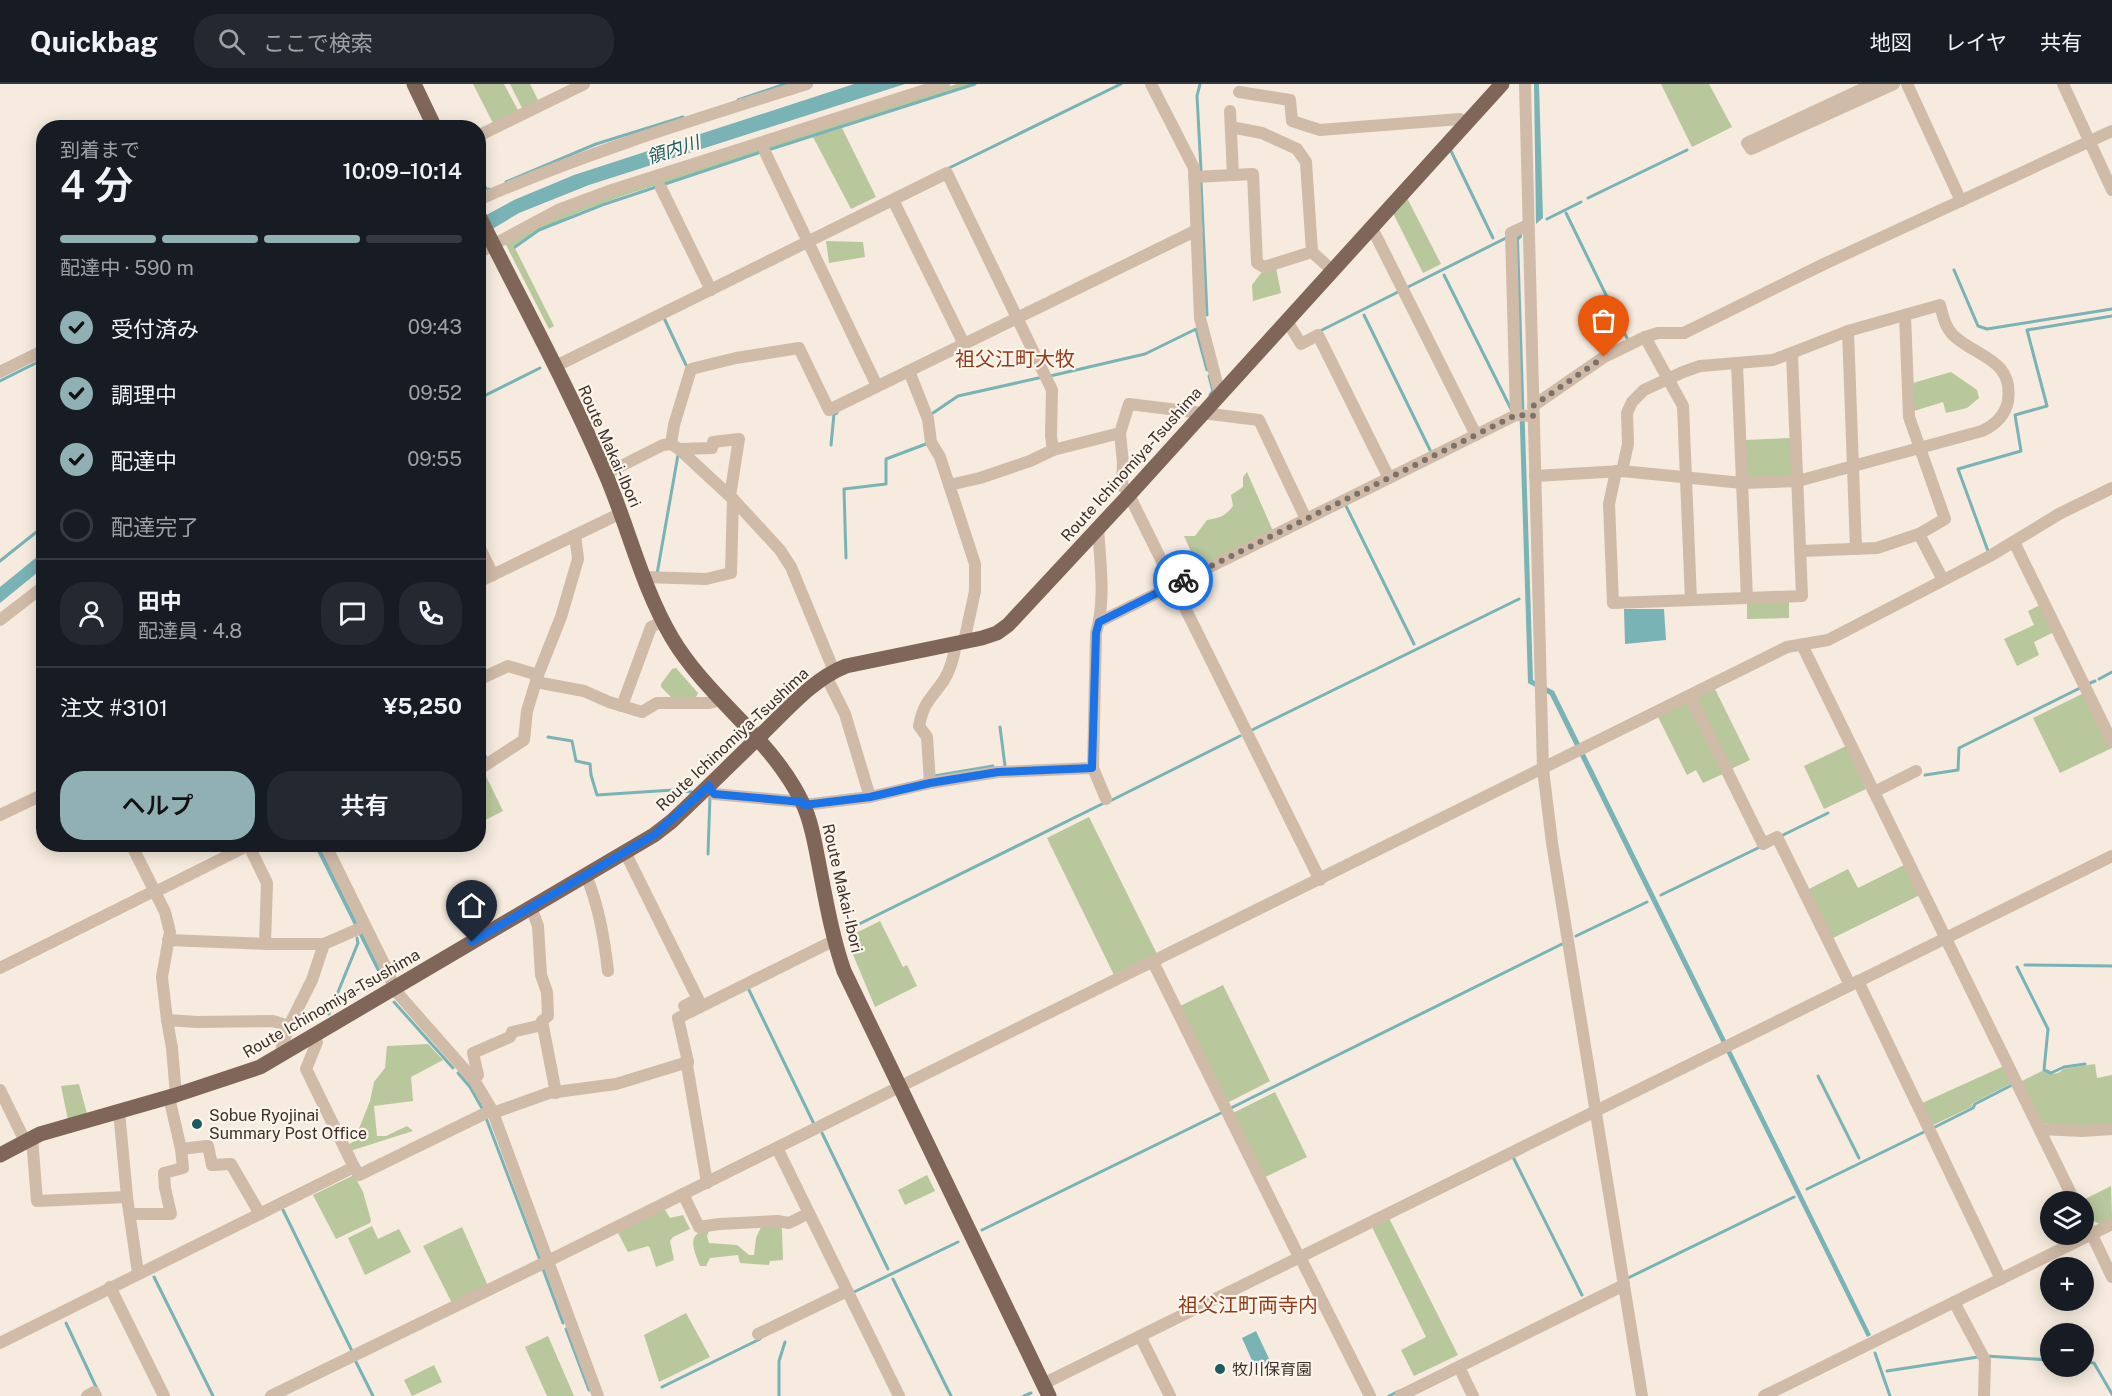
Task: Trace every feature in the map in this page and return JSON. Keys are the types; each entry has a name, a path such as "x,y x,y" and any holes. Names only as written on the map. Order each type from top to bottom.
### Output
{"main road":[{"path":"414,84 431,120"},
{"name":"Route Ichinomiya-Tsushima","path":"0,1155 28,1139 245,1074 285,1052 663,828 758,737 830,673 846,666 960,643 997,633 1008,625 1130,494 1502,84"},
{"name":"Route Makai-Ibori","path":"486,230 606,474 653,604 697,674 758,737 778,762 803,803 812,832 833,941 844,971 1046,1390"}],"street":[{"path":"486,132 584,84"},
{"path":"486,196 530,177 631,140 807,84"},
{"path":"486,248 558,210 612,190 944,84"},
{"path":"1151,84 1194,168 1200,318 1218,387 1222,390"},
{"path":"1525,84 1528,225 1526,414"},
{"path":"1874,84 1747,143 1751,150 1894,84"},
{"path":"1907,84 1961,201"},
{"path":"2063,84 2112,190"},
{"path":"1239,92 1290,100 1292,121 1320,130 1460,119 1467,124"},
{"path":"1230,111 1233,175"},
{"path":"1231,127 1262,133 1297,149 1306,162 1312,252 1333,271"},
{"path":"1099,622 1476,435 1526,414 1604,357 1645,337 1658,333 1684,333 1824,264 2112,131"},
{"path":"765,152 877,386"},
{"path":"554,367 946,173 1052,390 1053,450"},
{"path":"1194,177 1253,174 1257,263 1264,267 1312,252"},
{"path":"661,189 711,290"},
{"path":"893,200 964,344"},
{"path":"1528,225 1511,233 1526,414 1535,476 1543,769 1552,843 1642,1396"},
{"path":"1372,228 1476,435"},
{"path":"870,797 830,673 791,567 780,550 731,497 675,446 674,425 690,369 736,358 799,348 829,410 1197,230"},
{"path":"1535,476 1619,471 1742,483 1798,481 1982,431 1991,427 2002,416 2007,402 2006,378 2001,368 1992,360 1954,336 1943,320 1940,305 1848,331 1773,360 1700,366 1644,390 1632,402 1627,413 1628,444 1619,471 1609,504 1613,603 1802,596 1801,551 1798,481 1792,354"},
{"path":"1801,551 1877,548 1919,534 1945,519 1909,417 1905,315"},
{"path":"1287,321 1301,344 1318,335 1389,478"},
{"path":"1848,331 1856,549"},
{"path":"1645,337 1683,405 1691,600"},
{"path":"0,372 36,354"},
{"path":"1737,364 1747,598"},
{"path":"909,371 928,419 931,442 940,457 975,564 975,591 960,643 945,679 923,708 919,726 927,737 930,783"},
{"path":"1306,519 1259,420 1129,404 1119,433 1123,463 1122,486 1130,494 1320,880"},
{"path":"949,485 980,478 1030,461 1053,450 1119,433"},
{"path":"606,474 663,445 712,448 713,442 738,440 731,497 731,573 706,579 644,577"},
{"path":"271,1396 707,1183 1787,647 1828,640 2014,542 2059,514 2112,488"},
{"path":"486,578 621,513"},
{"path":"1098,527 1101,596 1096,633 1092,768 1106,799"},
{"path":"1919,534 1943,580"},
{"path":"486,765 524,740 527,711 537,678 561,617 578,559 575,535"},
{"path":"2014,542 2112,742"},
{"path":"486,560 494,575"},
{"path":"0,620 36,592"},
{"path":"622,706 651,627 663,621"},
{"path":"1802,645 2070,1191"},
{"path":"486,676 508,666 537,678 584,691 642,712 657,703 709,703 722,700"},
{"path":"1690,696 1763,844 1777,837 1854,983 2001,1279"},
{"path":"709,786 714,794 803,803 870,797 930,783 998,772 1092,768"},
{"path":"1874,792 1916,771"},
{"path":"0,815 36,798"},
{"path":"130,1214 171,1214 164,1173 183,1168 172,1096 172,1048 162,977 170,932 165,912 135,852"},
{"path":"0,968 236,852"},
{"path":"253,852 267,883 265,943"},
{"path":"328,852 361,928 390,976 393,988 474,1080 493,1112 598,1396"},
{"path":"625,852 698,999 677,1010 688,1062 693,1109 707,1183"},
{"path":"1046,1390 1140,1336 2112,856"},
{"path":"586,875 596,899 603,928 608,971"},
{"path":"531,908 538,926 541,975 547,992 548,1016 542,1024 556,1093"},
{"path":"168,940 324,944 361,928"},
{"path":"678,1018 833,941"},
{"path":"285,1052 282,1047 289,1026 312,980 324,944"},
{"path":"1153,962 1370,1396"},
{"path":"167,1020 273,1021 289,1026"},
{"path":"474,1080 478,1075 473,1053 510,1037 512,1032 542,1024"},
{"path":"313,1035 317,1042 306,1069 359,1175 493,1112 549,1093 616,1084 688,1062"},
{"path":"0,1090 28,1139 37,1201 127,1197"},
{"path":"118,1111 138,1273"},
{"path":"2040,1129 2082,1131 2112,1129"},
{"path":"181,1149 208,1146 212,1165 231,1164 260,1214"},
{"path":"777,1148 900,1396"},
{"path":"0,1342 354,1167"},
{"path":"683,1194 699,1227 777,1221 789,1223 809,1213"},
{"path":"2094,1233 2112,1224"},
{"path":"2094,1240 2112,1276"},
{"path":"1764,1396 2069,1245"},
{"path":"1401,1396 1624,1285"},
{"path":"110,1287 164,1396"},
{"path":"758,1334 847,1291"},
{"path":"1954,1302 1984,1360 1984,1396"},
{"path":"1140,1336 1170,1396"},
{"path":"1459,1367 1473,1396"},
{"path":"87,1396 94,1392 96,1396"}],"green space":[{"path":"473,84 504,84 519,112 494,125"},
{"path":"510,84 530,84 539,102 523,110"},
{"path":"957,84 973,84 583,210 514,246 554,326 549,329 505,243 560,213 794,135"},
{"path":"1661,84 1709,84 1732,127 1692,147"},
{"path":"842,128 876,197 851,209 813,137"},
{"path":"1407,198 1441,264 1423,273 1393,213"},
{"path":"826,241 863,242 865,257 829,263"},
{"path":"1276,268 1281,293 1253,301 1252,285 1261,273"},
{"path":"1951,372 1977,390 1979,398 1967,408 1946,413 1943,402 1914,411 1913,383"},
{"path":"1791,438 1793,472 1789,477 1750,479 1746,475 1745,440"},
{"path":"1247,472 1273,531 1200,566 1197,565 1184,536 1195,536 1207,520 1228,512 1233,506 1231,495 1243,487 1243,477"},
{"path":"1789,602 1789,618 1747,619 1747,603"},
{"path":"2042,604 2056,631 2034,642 2039,655 2017,666 2004,639 2034,625 2028,611"},
{"path":"676,668 698,693 694,701 673,699 661,687 672,669"},
{"path":"1715,689 1750,760 1729,770 1696,698"},
{"path":"2086,692 2112,748 2060,773 2033,718"},
{"path":"1688,702 1725,773 1703,783 1696,770 1687,775 1658,717"},
{"path":"1846,746 1866,789 1824,809 1804,766"},
{"path":"486,776 503,811 486,820"},
{"path":"1089,817 1158,956 1115,977 1047,838"},
{"path":"1904,865 1920,895 1831,939 1807,890 1848,869 1858,888"},
{"path":"880,921 903,967 907,965 917,986 875,1007 846,938"},
{"path":"1223,985 1270,1081 1225,1104 1178,1007"},
{"path":"428,1044 443,1060 411,1077 413,1101 374,1106 377,1136 386,1136 407,1126 413,1131 350,1151 347,1146 354,1141 370,1101 374,1082 385,1068 387,1046"},
{"path":"2095,1064 2097,1078 2112,1075 2112,1126 2080,1127 2042,1123 2022,1081 2042,1071 2056,1074 2063,1069"},
{"path":"2004,1066 2012,1083 1973,1103 1971,1107 1931,1126 1920,1104"},
{"path":"79,1084 87,1114 68,1120 61,1086"},
{"path":"1275,1092 1307,1157 1263,1178 1231,1114"},
{"path":"354,1175 363,1192 371,1220 370,1223 336,1239 313,1195"},
{"path":"927,1175 935,1191 905,1205 898,1190"},
{"path":"2111,1186 2112,1218 2100,1224 2094,1221 2094,1194"},
{"path":"665,1210 670,1218 683,1215 690,1229 673,1237 670,1241 674,1260 656,1267 648,1246 628,1252 617,1231"},
{"path":"1389,1218 1458,1355 1414,1376 1401,1350 1426,1337 1372,1227"},
{"path":"762,1225 779,1225 782,1229 783,1260 770,1261 769,1265 740,1263 738,1255 710,1258 706,1266 700,1266 693,1243 697,1234 709,1231 707,1236 709,1243 737,1245 749,1255 754,1255 756,1238"},
{"path":"372,1226 378,1239 399,1229 411,1252 365,1275 348,1238"},
{"path":"462,1227 488,1286 452,1303 423,1246"},
{"path":"686,1313 710,1357 659,1382 644,1335"},
{"path":"548,1336 574,1396 547,1396 525,1347"},
{"path":"434,1365 442,1382 412,1396 404,1380"}],"water":[{"name":"領内川","path":"854,84 905,84 589,185 519,213 486,233 486,215 514,200 574,175"},
{"path":"1534,84 1539,84 1543,218 1536,224"},
{"path":"1522,230 1522,237 1519,240 1533,680 1554,691 1871,1335 1867,1337 1550,695 1528,683 1514,237"},
{"path":"36,558 36,574 0,603 0,587"},
{"path":"1624,609 1664,609 1666,640 1625,644"},
{"path":"318,852 322,852 385,979 382,981"},
{"path":"1256,1331 1273,1367 1258,1374 1242,1338"}],"waterway":[{"path":"738,100 785,84"},
{"path":"768,150 975,84"},
{"path":"949,168 1121,84"},
{"path":"1200,84 1197,96 1201,170"},
{"path":"506,182 596,144 683,117"},
{"path":"1588,198 1687,150"},
{"path":"1451,151 1493,238"},
{"path":"515,247 539,230 602,205 761,152"},
{"path":"1201,182 1207,315"},
{"path":"486,188 489,189"},
{"path":"1547,219 1581,202"},
{"path":"1566,213 1627,338"},
{"path":"1406,288 1506,238"},
{"path":"1954,270 1978,326 1987,329 2112,309"},
{"path":"1444,275 1511,409"},
{"path":"1318,332 1400,291"},
{"path":"1364,315 1431,452"},
{"path":"1988,551 1958,469 2021,451 2015,415 2047,406 2027,330 2112,316"},
{"path":"664,318 686,365"},
{"path":"1050,376 1145,354 1196,329 1207,370"},
{"path":"0,381 36,363"},
{"path":"486,395 540,368"},
{"path":"1209,376 1213,391 1210,395"},
{"path":"930,415 958,396 1043,377"},
{"path":"831,445 834,414 837,413"},
{"path":"846,558 844,489 886,484 886,459 926,444"},
{"path":"657,574 678,455"},
{"path":"1345,504 1414,644"},
{"path":"0,561 36,532"},
{"path":"1252,730 1519,599"},
{"path":"2099,679 2112,672"},
{"path":"2088,684 2095,681"},
{"path":"1925,775 1958,770 1959,748 2080,688"},
{"path":"1000,727 1005,766"},
{"path":"1110,801 1240,736"},
{"path":"548,737 572,741 576,761 590,764 597,795 673,790 692,792"},
{"path":"934,776 993,766"},
{"path":"708,854 710,796"},
{"path":"847,930 1104,803"},
{"path":"1781,836 1828,813"},
{"path":"1661,895 1760,847"},
{"path":"1576,936 1647,902"},
{"path":"329,1014 358,943 357,938"},
{"path":"1229,1109 1562,944"},
{"path":"2025,965 2112,966"},
{"path":"2017,967 2048,1029 2044,1070 2051,1073 2064,1067 2085,1064"},
{"path":"748,988 814,1124"},
{"path":"394,1002 453,1068"},
{"path":"458,1073 470,1087 483,1110"},
{"path":"1818,1076 1859,1158"},
{"path":"1933,1128 2012,1085"},
{"path":"982,1230 1223,1112"},
{"path":"486,1118 540,1260"},
{"path":"1807,1189 1926,1131"},
{"path":"822,1133 888,1269"},
{"path":"1513,1157 1582,1295"},
{"path":"1628,1278 1794,1197"},
{"path":"283,1210 352,1351"},
{"path":"854,1292 958,1242"},
{"path":"543,1269 563,1323"},
{"path":"154,1277 213,1396"},
{"path":"893,1279 951,1396"},
{"path":"66,1323 97,1389"},
{"path":"566,1329 589,1390"},
{"path":"662,1387 760,1339"},
{"path":"779,1396 779,1361 785,1342"},
{"path":"1875,1353 1890,1396"},
{"path":"1986,1356 2040,1359"},
{"path":"1887,1371 1978,1357"},
{"path":"355,1360 373,1396"},
{"path":"2094,1363 2112,1394"},
{"path":"1389,1396 1399,1391"},
{"path":"1024,1396 1031,1393"}],"way so far":[{"path":"1183,580 1516,415 1533,416 1533,406 1604,357"}],"place":[{"name":"Sobue Ryojinai Summary Post Office","path":"197,1124"},
{"name":"牧川保育園","path":"1220,1369"}],"district":[{"name":"祖父江町大牧","path":"1015,359"},
{"name":"祖父江町両寺内","path":"1248,1305"}],"route":[{"path":"472,942 654,835 709,786 714,794 802,802 804,805 870,797 930,783 998,772 1092,768 1096,633 1099,622 1183,580"}]}
